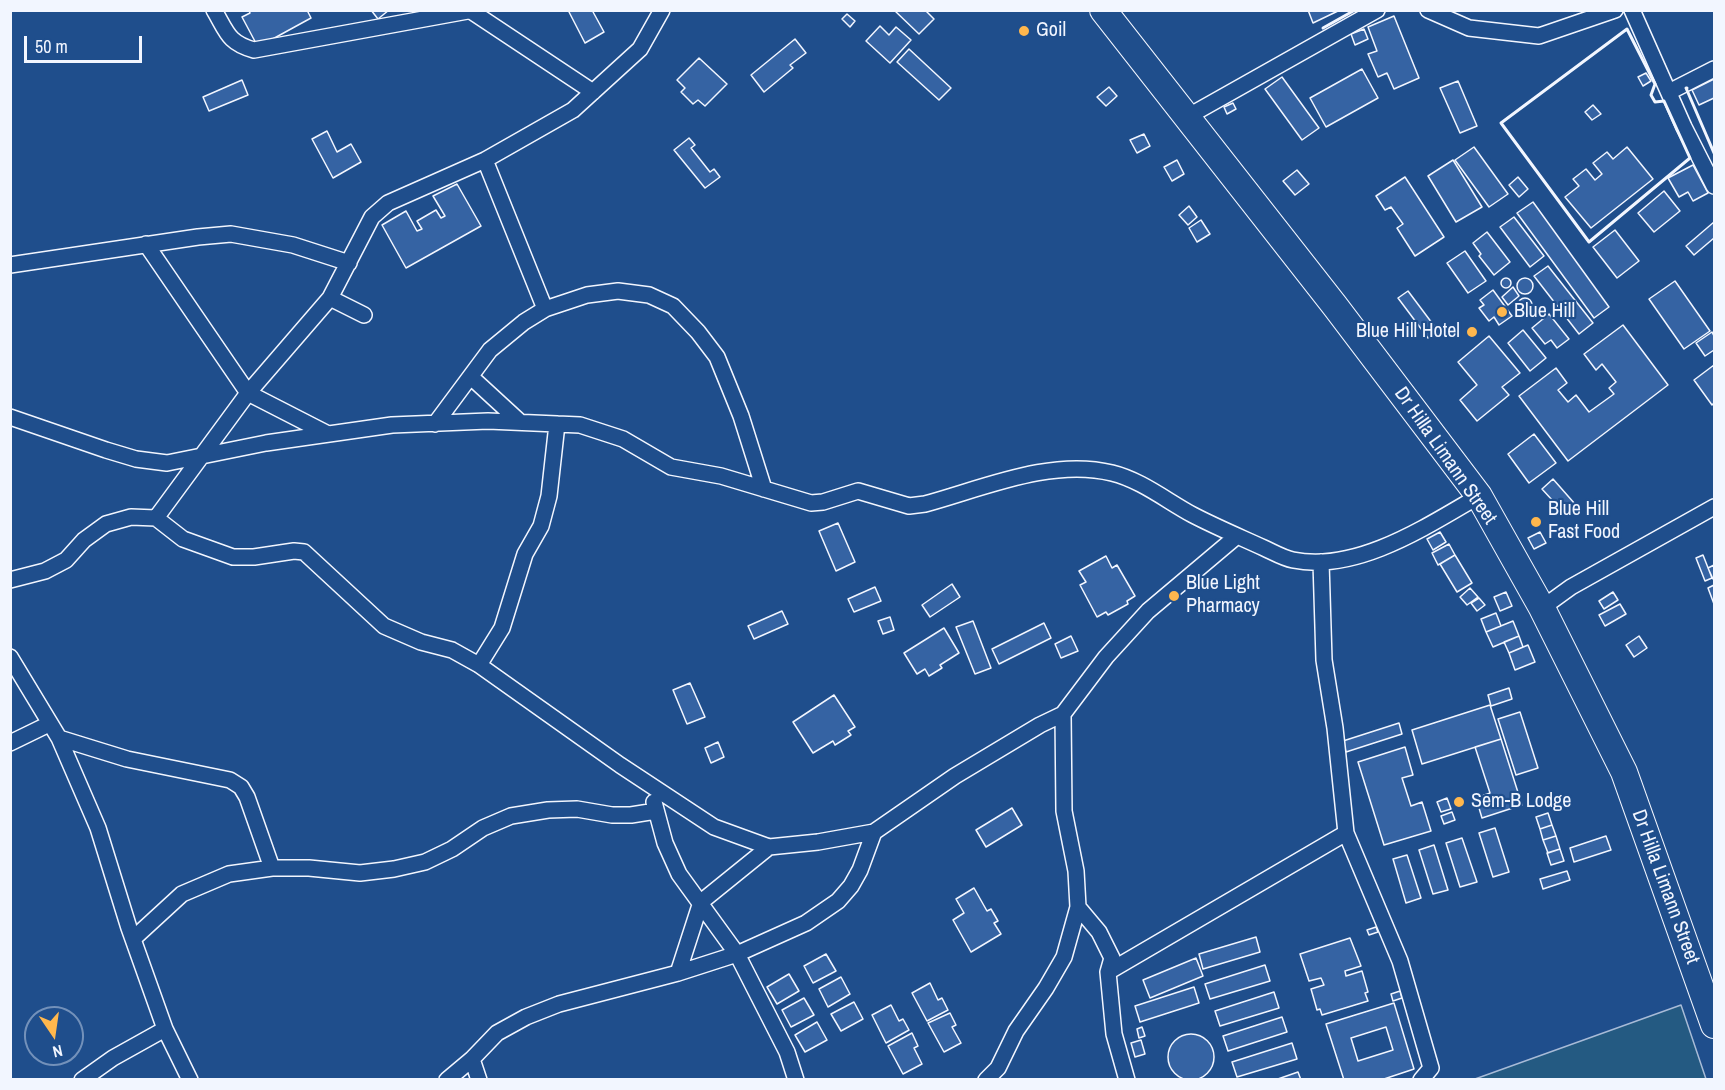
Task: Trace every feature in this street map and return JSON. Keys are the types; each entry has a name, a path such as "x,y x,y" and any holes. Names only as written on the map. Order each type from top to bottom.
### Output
{"highway":[{"name":"Dr Hilla Limann Street","path":"1103,10 1335,306 1479,496 1542,608 1624,772 1714,1025"}],"street":[{"path":"214,10 231,40 241,47 254,50 441,13 472,11 593,92"},
{"path":"156,518 248,393 330,298 372,217 388,203 485,160 573,110 640,49 662,10"},
{"path":"1187,117 1377,10"},
{"path":"1428,10 1469,28 1539,36 1615,10"},
{"path":"1632,10 1668,92 1714,186"},
{"path":"1668,92 1714,69"},
{"path":"485,160 545,309"},
{"path":"10,264 231,234 293,245 349,263"},
{"path":"146,244 248,393 328,434"},
{"path":"435,423 490,350 524,322 545,309 587,295 618,291 649,295 673,306 698,332 717,357 741,416 764,489"},
{"path":"330,298 364,315"},
{"path":"471,377 520,422"},
{"path":"10,417 136,459 167,463 266,443 392,425 488,421 580,425 623,439 671,467 721,476 811,503 823,502 858,491 909,506 936,501 1032,472 1082,469 1113,473 1144,487 1192,515 1292,560 1321,562 1358,555 1403,540 1479,496"},
{"path":"480,665 502,628 525,554 541,526 549,496 557,424"},
{"path":"1542,608 1571,587 1714,507"},
{"path":"10,580 45,571 66,560 84,540 106,524 131,517 156,518 183,540 233,557 304,552 384,626 421,642 452,650 480,665 651,786 714,827 770,847 818,842 874,832 956,776 1040,725 1063,714 1106,657 1148,611 1238,536"},
{"path":"1321,562 1324,660 1335,728 1346,833 1400,961 1431,1068 1421,1080"},
{"path":"10,657 59,738 98,828 133,939 165,1029 190,1080"},
{"path":"986,1080 998,1068 1016,1031 1064,957 1078,907 1076,871 1064,811 1063,714"},
{"path":"10,743 49,724"},
{"path":"59,738 127,759 230,780 241,787 247,797 272,868"},
{"path":"651,786 665,843 679,874 737,954 788,1052 796,1080"},
{"path":"133,939 182,894 230,874 272,868 360,873 394,870 425,862 452,849 483,828 511,816 548,810 577,809 612,815 632,815 656,811"},
{"path":"447,1080 472,1059 497,1033 526,1017 559,1004 678,974 737,954 806,923 838,901 860,870 874,832"},
{"path":"1108,972 1346,833"},
{"path":"678,974 701,902 770,847"},
{"path":"1078,907 1099,932 1112,958 1108,972 1114,1034 1127,1080"},
{"path":"82,1080 113,1058 165,1029"},
{"path":"472,1059 479,1080"}],"shaded area":[{"path":"1681,1005 1706,1079 1475,1079"}],"building":[{"path":"249,10 307,10 311,18 258,47 242,17 250,13"},
{"path":"371,10 389,10 378,19"},
{"path":"568,10 592,10 604,32 585,43"},
{"path":"894,10 925,10 934,19 919,34"},
{"path":"1308,10 1340,10 1313,23"},
{"path":"847,14 855,21 850,27 842,19"},
{"path":"1394,16 1419,78 1394,89 1387,73 1378,77 1368,54 1377,51 1368,27"},
{"path":"880,26 889,35 896,27 911,40 890,63 866,41"},
{"path":"1364,29 1368,39 1355,45 1351,34"},
{"path":"795,39 806,53 790,65 793,68 764,92 751,75"},
{"path":"909,49 951,88 939,100 897,62"},
{"path":"699,58 727,84 705,106 698,100 693,104 681,92 685,88 677,80"},
{"path":"1362,69 1378,98 1326,127 1310,98"},
{"path":"1646,73 1651,81 1643,86 1638,77"},
{"path":"1282,77 1319,128 1302,140 1265,89"},
{"path":"1714,79 1714,98 1699,105 1692,90"},
{"path":"242,80 248,95 209,111 203,97"},
{"path":"1458,81 1477,126 1460,133 1440,88"},
{"path":"1109,87 1117,96 1106,106 1097,97"},
{"path":"1233,103 1236,109 1227,114 1224,107"},
{"path":"1593,105 1601,114 1592,120 1585,112"},
{"path":"327,131 337,152 351,144 361,162 333,178 312,139"},
{"path":"1144,134 1150,146 1137,153 1130,140"},
{"path":"689,138 695,145 691,148 710,172 714,169 720,177 705,188 674,150"},
{"path":"1474,147 1508,194 1489,207 1455,160"},
{"path":"1627,147 1653,179 1591,228 1565,197 1579,186 1573,179 1586,169 1595,180 1602,174 1593,163 1607,152 1613,159"},
{"path":"1177,160 1184,174 1172,181 1164,167"},
{"path":"1453,160 1482,207 1456,222 1428,176"},
{"path":"1693,165 1708,193 1693,201 1688,192 1679,197 1668,178"},
{"path":"1297,170 1309,184 1295,195 1283,181"},
{"path":"1405,177 1444,237 1415,256 1397,228 1403,224 1391,207 1385,210 1376,196"},
{"path":"1518,177 1528,189 1519,197 1509,185"},
{"path":"457,184 481,226 406,268 382,225 406,211 417,231 422,229 417,221 436,210 441,218 445,216 433,196"},
{"path":"1664,191 1680,211 1654,232 1638,213"},
{"path":"1533,202 1609,307 1594,318 1517,213"},
{"path":"1189,206 1197,217 1188,225 1179,215"},
{"path":"1514,217 1544,256 1530,267 1500,227"},
{"path":"1201,220 1210,234 1197,242 1189,228"},
{"path":"1714,222 1714,238 1694,255 1686,246"},
{"path":"1615,230 1639,261 1617,278 1593,247"},
{"path":"1487,232 1510,262 1494,275 1479,256 1481,254 1473,243"},
{"path":"1465,251 1486,281 1468,293 1447,263"},
{"path":"1548,266 1593,323 1579,334 1534,276"},
{"path":"1506,278 1510,279 1510,287 1506,288 1502,287 1501,283 1502,279"},
{"path":"1522,278 1528,278 1533,286 1531,292 1522,294 1517,289 1517,283"},
{"path":"1675,281 1710,331 1684,349 1649,299"},
{"path":"1513,287 1519,296 1508,305 1502,297"},
{"path":"1493,290 1512,316 1499,325 1494,317 1489,321 1479,308 1484,305 1480,300"},
{"path":"1408,291 1438,331 1428,338 1398,298"},
{"path":"1525,298 1530,300 1532,305 1530,310 1525,312 1520,310 1518,305 1520,300"},
{"path":"1549,314 1569,339 1557,348 1551,340 1545,344 1532,328"},
{"path":"1623,325 1668,385 1568,461 1519,396 1556,368 1567,383 1558,390 1568,402 1576,395 1589,412 1614,394 1609,388 1616,382 1602,364 1596,370 1584,354"},
{"path":"1523,330 1546,358 1530,371 1508,343"},
{"path":"1712,332 1714,350 1705,356 1696,343"},
{"path":"1489,336 1520,373 1502,387 1509,395 1477,421 1460,400 1477,385 1458,362"},
{"path":"1714,365 1714,403 1712,405 1694,380"},
{"path":"1534,434 1556,463 1529,483 1508,454"},
{"path":"1553,479 1575,504 1564,513 1542,489"},
{"path":"838,523 855,562 836,571 819,531"},
{"path":"1440,532 1446,542 1433,550 1427,539"},
{"path":"1540,532 1546,543 1534,549 1528,538"},
{"path":"1449,544 1455,555 1438,565 1432,553"},
{"path":"1455,555 1472,583 1457,592 1440,564"},
{"path":"1703,555 1712,578 1705,581 1696,558"},
{"path":"1106,556 1112,568 1117,565 1135,596 1127,601 1128,604 1108,615 1106,612 1097,617 1080,585 1086,582 1079,571"},
{"path":"1714,565 1714,578 1713,579 1708,568"},
{"path":"952,584 960,597 930,617 922,605"},
{"path":"1714,585 1714,604 1708,588"},
{"path":"875,587 881,601 854,612 848,599"},
{"path":"1470,588 1478,597 1467,605 1460,597"},
{"path":"1506,592 1512,606 1500,611 1494,597"},
{"path":"1613,592 1618,600 1604,609 1599,601"},
{"path":"1479,598 1485,605 1477,611 1471,603"},
{"path":"1620,604 1626,614 1605,626 1599,615"},
{"path":"782,611 788,624 754,639 748,626"},
{"path":"1496,613 1501,626 1486,632 1481,619"},
{"path":"890,617 894,630 883,634 878,621"},
{"path":"973,621 991,668 975,674 956,627"},
{"path":"1513,621 1519,636 1493,647 1486,632"},
{"path":"1044,623 1051,638 999,664 992,649"},
{"path":"944,628 959,653 940,665 942,668 929,676 925,669 917,674 904,653"},
{"path":"1071,636 1078,651 1061,658 1055,644"},
{"path":"1519,636 1523,647 1509,653 1504,642"},
{"path":"1639,636 1647,648 1634,657 1626,645"},
{"path":"1528,645 1535,662 1515,670 1509,653"},
{"path":"690,683 705,717 687,724 673,690"},
{"path":"1509,688 1512,699 1491,706 1488,695"},
{"path":"834,695 855,727 848,731 851,735 835,745 833,741 813,753 793,722"},
{"path":"1490,705 1501,739 1422,764 1412,730"},
{"path":"1520,712 1538,768 1516,775 1498,719"},
{"path":"1399,723 1402,734 1346,752 1343,741"},
{"path":"1501,739 1522,805 1482,818 1476,798 1490,793 1475,747"},
{"path":"718,742 724,757 711,763 705,748"},
{"path":"1405,747 1413,775 1402,778 1411,806 1422,802 1431,831 1384,845 1358,762"},
{"path":"1447,798 1451,809 1441,812 1437,802"},
{"path":"1012,808 1022,825 986,847 976,830"},
{"path":"1452,812 1455,820 1444,824 1441,816"},
{"path":"1548,813 1552,825 1540,829 1536,817"},
{"path":"1552,825 1556,836 1543,840 1540,829"},
{"path":"1495,828 1509,872 1493,877 1479,833"},
{"path":"1556,836 1560,849 1548,853 1543,840"},
{"path":"1606,836 1611,850 1574,862 1570,848"},
{"path":"1462,838 1477,882 1460,887 1446,843"},
{"path":"1434,845 1448,890 1433,894 1419,850"},
{"path":"1560,849 1564,861 1551,865 1547,853"},
{"path":"1407,855 1421,898 1406,903 1393,859"},
{"path":"1567,871 1570,880 1543,889 1540,879"},
{"path":"974,888 987,911 991,909 998,921 994,923 1001,934 971,952 953,920 964,913 956,899"},
{"path":"1376,927 1378,932 1369,935 1367,930"},
{"path":"1256,937 1260,952 1203,969 1199,954"},
{"path":"1350,938 1361,966 1345,971 1346,976 1362,971 1368,1001 1322,1015 1320,1009 1317,1010 1311,989 1324,985 1321,978 1309,981 1300,954"},
{"path":"826,954 836,971 813,983 804,966"},
{"path":"1196,958 1203,976 1150,998 1143,980"},
{"path":"1265,965 1270,981 1210,999 1205,984"},
{"path":"789,974 799,991 777,1004 767,987"},
{"path":"841,977 850,994 828,1007 819,989"},
{"path":"930,983 938,1000 942,998 948,1010 927,1021 912,993"},
{"path":"1194,987 1199,1003 1140,1022 1135,1006"},
{"path":"1400,991 1402,998 1393,1001 1391,994"},
{"path":"1274,992 1279,1008 1220,1026 1215,1011"},
{"path":"804,998 814,1015 791,1027 782,1010"},
{"path":"854,1002 863,1019 841,1031 831,1014"},
{"path":"1394,1003 1414,1069 1381,1080 1344,1080 1326,1024","holes":["1386,1027 1393,1050 1358,1061 1351,1038"]},
{"path":"891,1005 899,1021 903,1019 909,1030 886,1043 872,1015"},
{"path":"950,1013 956,1025 952,1027 961,1043 944,1052 928,1023"},
{"path":"1282,1017 1287,1032 1228,1051 1223,1036"},
{"path":"817,1022 827,1040 805,1052 795,1035"},
{"path":"1142,1027 1145,1036 1139,1038 1137,1029"},
{"path":"912,1033 918,1046 914,1048 922,1064 903,1074 888,1046"},
{"path":"1191,1034 1200,1035 1208,1040 1213,1048 1213,1066 1208,1074 1200,1079 1191,1080 1182,1079 1174,1074 1169,1066 1168,1057 1169,1048 1174,1040 1182,1035"},
{"path":"1141,1040 1145,1054 1135,1057 1131,1043"},
{"path":"1292,1043 1297,1059 1237,1077 1232,1062"},
{"path":"1298,1072 1301,1080 1275,1080"}],"wall":[{"path":"1323,28 1355,10"},
{"path":"1627,29 1655,84 1651,95 1655,102 1664,101 1690,158 1589,242 1501,123 1627,29"},
{"path":"1687,88 1714,153"}],"place":[{"name":"Goil","path":"1024,31"},
{"name":"Blue Hill","path":"1502,312"},
{"name":"Blue Hill Hotel","path":"1472,332"},
{"name":"Blue Hill Fast Food","path":"1536,522"},
{"name":"Blue Light Pharmacy","path":"1174,596"},
{"name":"Sem-B Lodge","path":"1459,802"}]}
